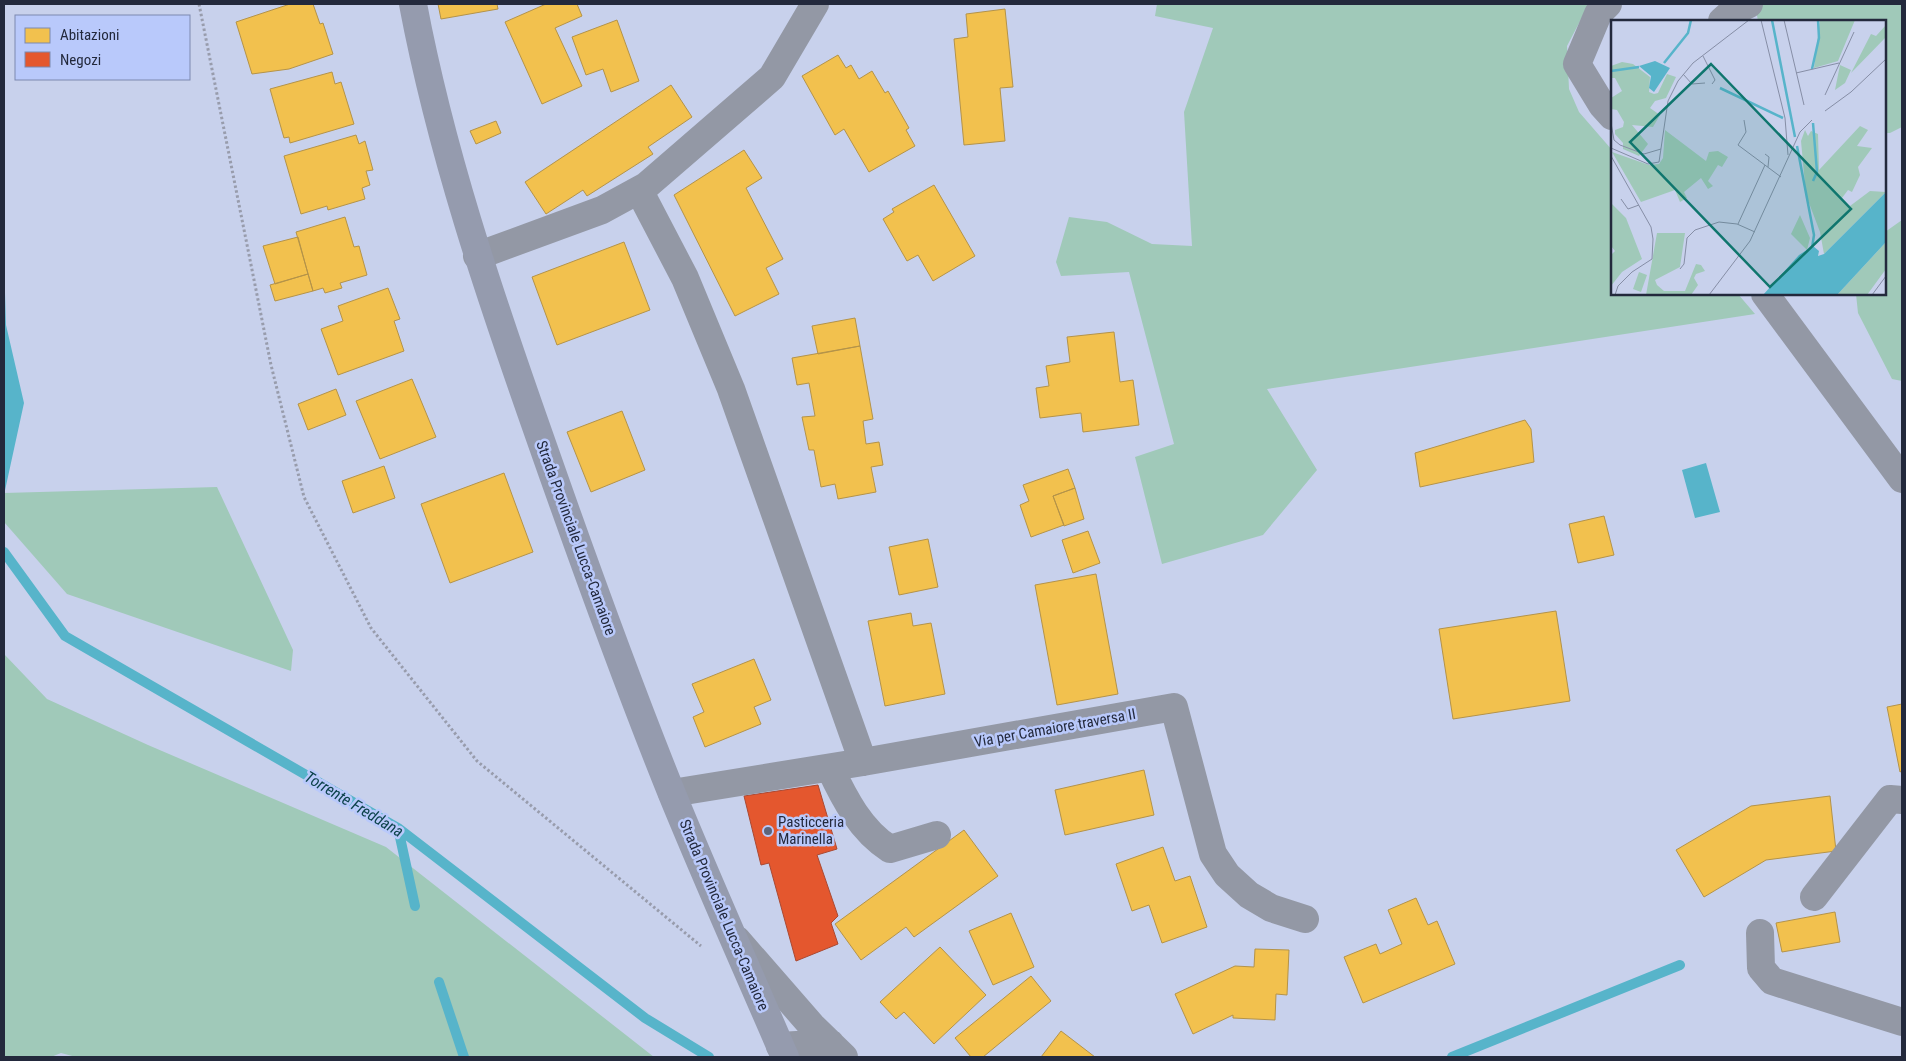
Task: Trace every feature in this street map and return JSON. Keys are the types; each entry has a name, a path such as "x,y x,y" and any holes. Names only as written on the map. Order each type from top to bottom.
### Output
{"main road":[{"name":"Strada Provinciale Lucca-Camaiore","path":"414,4 425,69 446,152 477,256 591,584 672,793 783,1052"}],"street":[{"path":"477,256 602,210 639,190 677,161 772,77 815,4"},
{"path":"1608,4 1598,14 1578,64 1602,105 1611,115"},
{"path":"1723,20 1732,12 1749,4"},
{"path":"639,190 685,278 731,390 863,762"},
{"path":"1765,295 1902,479"},
{"name":"Via per Camaiore traversa II","path":"672,793 830,768 1174,707 1213,854 1227,875 1250,895 1271,908 1305,919"},
{"path":"830,768 843,795 859,819 878,841 890,849 936,835"},
{"path":"1814,898 1890,799 1902,800"},
{"path":"730,932 812,1026 837,1050"},
{"path":"1760,933 1761,968 1772,981 1902,1022"},
{"path":"783,1052 837,1050"}],"path":[{"path":"199,4 271,365 304,497 372,628 477,761 702,946"}],"green space":[{"path":"1157,4 1589,4 1567,46 1569,89 1579,112 1611,149 1611,295 1739,295 1755,314 1267,389 1317,470 1263,535 1162,564 1135,457 1174,444 1129,272 1061,276 1056,262 1069,217 1107,222 1152,244 1192,246 1184,112 1213,28 1155,16"},
{"path":"1755,4 1902,4 1902,127 1886,133 1886,20 1758,20"},
{"path":"1902,220 1902,381 1892,379 1858,313 1856,295 1886,295 1886,231"},
{"path":"217,487 293,650 291,671 67,594 4,522 4,493"},
{"path":"4,654 47,699 148,745 386,847 654,1057 76,1057 61,1053 51,1057 4,1057"}],"water":[{"path":"4,261 6,325 24,403 4,495"},
{"path":"1706,463 1720,512 1695,518 1682,470"}],"building: Abitazioni":[{"path":"290,4 313,4 320,24 323,23 333,54 289,69 252,74 236,22"},
{"path":"438,4 497,4 498,9 441,19"},
{"path":"546,4 577,4 582,16 555,28 582,86 542,104 505,22"},
{"path":"1005,9 1013,87 1000,88 1005,141 964,145 954,39 968,37 966,14"},
{"path":"617,20 639,81 611,92 603,69 586,75 572,37"},
{"path":"838,55 846,68 851,65 859,79 872,71 885,93 888,91 909,128 906,130 915,146 869,172 844,129 835,135 802,76"},
{"path":"332,72 335,84 341,82 354,124 290,143 289,137 284,138 270,89"},
{"path":"671,85 692,117 648,147 653,154 587,196 583,190 546,214 525,182"},
{"path":"496,121 501,133 476,144 470,131"},
{"path":"356,135 359,144 365,141 373,170 366,171 370,185 362,188 365,199 328,210 327,206 301,214 284,156"},
{"path":"744,150 762,178 746,188 783,259 766,268 779,294 735,316 674,195"},
{"path":"934,185 975,256 933,281 918,255 907,261 883,219 894,212 892,209"},
{"path":"345,217 354,247 359,246 367,275 340,283 342,288 325,293 323,288 313,291 296,232"},
{"path":"298,237 308,274 275,284 263,246"},
{"path":"624,242 650,310 557,345 532,277"},
{"path":"308,274 313,291 275,301 270,285"},
{"path":"388,288 400,319 394,321 404,351 338,375 321,329 343,321 338,306"},
{"path":"855,318 860,346 818,354 812,326"},
{"path":"1114,332 1120,382 1133,380 1139,425 1083,432 1081,413 1040,418 1036,388 1049,386 1046,366 1070,362 1067,337"},
{"path":"860,346 873,419 863,421 866,444 879,442 883,465 871,467 876,492 838,499 835,484 821,487 814,450 809,450 802,417 815,416 809,383 797,385 792,358"},
{"path":"412,379 436,437 380,459 356,401"},
{"path":"336,389 346,415 308,430 298,404"},
{"path":"622,411 645,470 591,492 567,432"},
{"path":"1525,420 1531,429 1534,462 1420,487 1415,453"},
{"path":"384,466 395,498 353,513 342,481"},
{"path":"1068,469 1075,488 1053,496 1064,525 1031,537 1020,505 1029,501 1023,485"},
{"path":"504,473 533,552 450,583 421,504"},
{"path":"1075,488 1084,519 1064,526 1053,496"},
{"path":"1604,516 1614,555 1578,563 1569,524"},
{"path":"1088,531 1100,563 1073,573 1062,540"},
{"path":"928,539 938,587 899,595 889,547"},
{"path":"1096,574 1118,694 1057,705 1035,585"},
{"path":"1556,611 1570,701 1453,719 1439,629"},
{"path":"911,613 913,626 931,623 945,694 885,706 868,621"},
{"path":"754,659 771,700 754,707 761,724 705,747 693,717 704,712 692,684"},
{"path":"1902,704 1902,771 1900,772 1887,707"},
{"path":"1144,770 1154,815 1065,835 1055,790"},
{"path":"1830,796 1836,851 1766,860 1704,897 1676,850 1751,806"},
{"path":"964,830 998,876 914,937 906,927 861,960 835,924"},
{"path":"1163,847 1175,881 1190,876 1207,927 1162,943 1149,905 1132,911 1116,864"},
{"path":"1416,898 1428,925 1437,921 1455,964 1363,1003 1344,957 1376,944 1380,954 1402,944 1388,910"},
{"path":"1835,912 1840,942 1782,952 1776,923"},
{"path":"1011,913 1034,967 993,985 969,931"},
{"path":"940,947 986,995 934,1044 904,1012 896,1019 880,1002"},
{"path":"1255,949 1289,950 1287,995 1276,994 1275,1020 1233,1018 1233,1015 1193,1034 1175,994 1235,966 1254,967"},
{"path":"1031,976 1051,1001 983,1057 971,1057 955,1038"},
{"path":"1061,1031 1095,1057 1041,1057"}],"building: Negozi":[{"path":"818,785 837,849 817,855 838,916 831,923 838,944 796,961 769,863 761,865 744,796"}],"waterway":[{"name":"Torrente Freddana","path":"4,552 65,636 398,828 645,1018 709,1057"},
{"path":"398,828 415,906"},
{"path":"1452,1057 1680,965"},
{"path":"439,982 464,1057"}],"place":[{"name":"Pasticceria Marinella","path":"768,831"}]}
